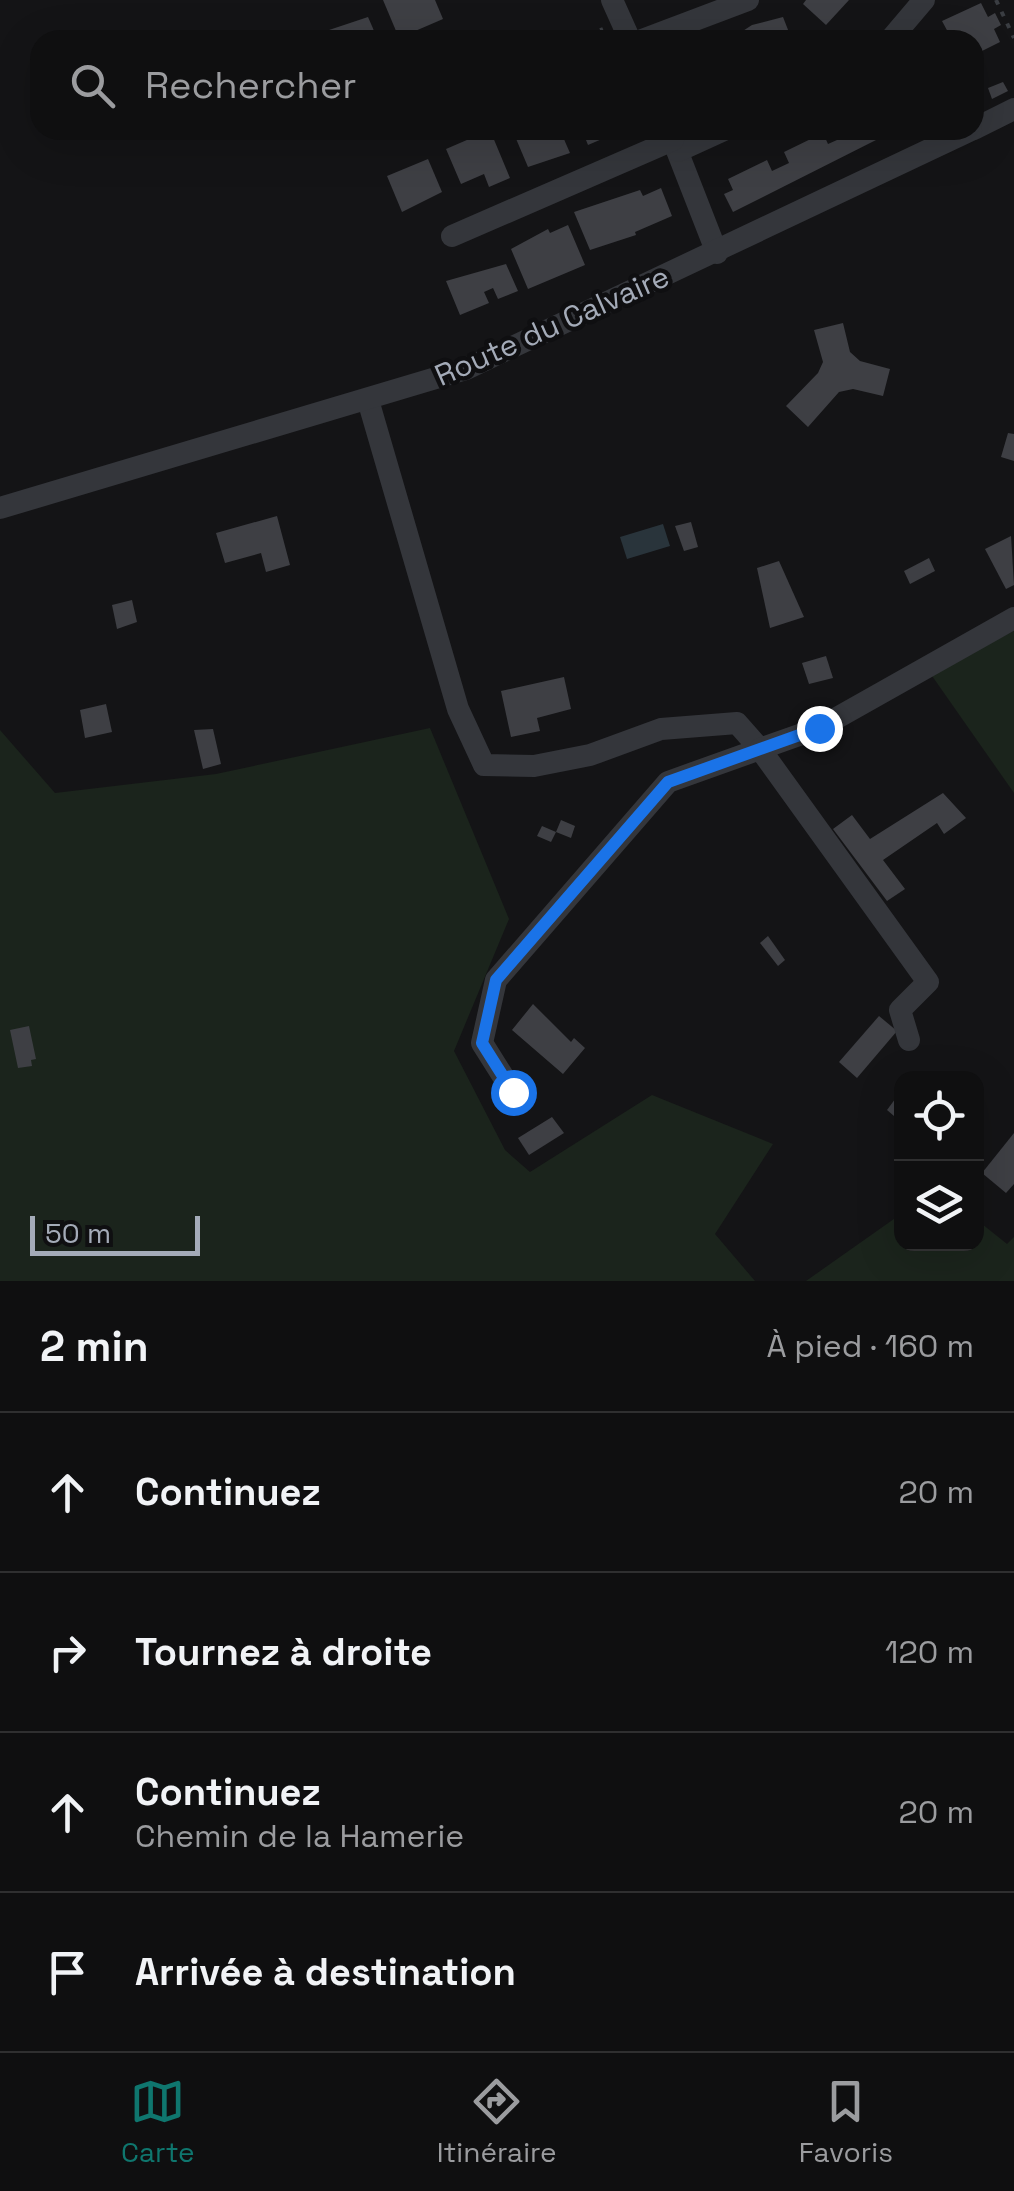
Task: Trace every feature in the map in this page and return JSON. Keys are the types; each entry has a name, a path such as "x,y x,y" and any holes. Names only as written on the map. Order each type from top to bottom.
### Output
{"street":[{"path":"676,30 748,0"},
{"path":"898,30 924,0"},
{"name":"Route du Calvaire","path":"984,123 1014,109"},
{"path":"452,236 673,140 716,253"},
{"name":"Route du Calvaire","path":"0,508 466,369 949,140"},
{"path":"368,400 458,709 484,765 534,766 590,755 661,730 737,724 760,749 928,982 900,1010 908,1040"},
{"path":"513,1092 482,1043 496,980 668,782 819,728 1014,618"}],"path":[{"path":"996,0 1014,38"}],"shaded area":[{"path":"663,524 670,546 627,559 620,537"},
{"path":"1014,631 1014,793 930,673"},
{"path":"430,728 509,919 454,1051 505,1150 530,1172 652,1095 773,1144 715,1234 755,1281 0,1281 0,730 55,793 216,774"},
{"path":"894,1219 894,1251 984,1251 984,1226 1007,1244 1014,1237 1014,1281 806,1281"}],"building":[{"path":"383,0 435,0 443,19 418,30 396,30"},
{"path":"806,0 849,0 826,25 803,4"},
{"path":"981,3 988,17 995,13 1001,25 994,29 1000,42 984,50 984,30 947,30 942,21"},
{"path":"368,17 374,30 329,30"},
{"path":"783,17 788,30 744,30"},
{"path":"1003,82 1008,91 992,99 988,88"},
{"path":"467,140 494,140 510,178 489,187 484,174 461,184 446,149"},
{"path":"517,140 564,140 570,153 528,167"},
{"path":"809,140 826,140 828,144 837,140 876,140 733,212 724,194 733,190 728,179 767,160 772,171 789,163 784,152"},
{"path":"428,159 442,192 402,212 387,176"},
{"path":"661,188 672,216 635,232 636,235 590,250 574,212 640,190 643,196"},
{"path":"568,225 585,265 528,289 511,249 548,229 550,233"},
{"path":"506,264 518,291 498,299 493,288 484,292 489,303 460,315 446,281"},
{"path":"843,323 850,352 860,361 890,369 883,396 853,389 839,392 808,427 786,406 818,373 823,362 814,330"},
{"path":"1008,433 1014,434 1014,461 1001,457"},
{"path":"277,516 290,565 266,572 261,553 225,563 216,533"},
{"path":"691,522 698,547 684,551 675,526"},
{"path":"1011,536 1014,585 1006,589 985,549"},
{"path":"929,558 935,571 910,584 904,571"},
{"path":"779,561 804,617 770,628 757,568"},
{"path":"132,600 137,622 117,629 112,605"},
{"path":"826,656 833,678 809,684 802,663"},
{"path":"564,677 571,709 537,718 540,731 511,737 501,691"},
{"path":"106,704 112,732 85,738 80,710"},
{"path":"213,729 221,764 203,769 194,730"},
{"path":"943,793 966,818 944,834 937,823 883,860 905,889 887,901 833,829 852,815 870,839"},
{"path":"561,820 575,826 571,838 556,832"},
{"path":"542,826 556,832 551,842 537,836"},
{"path":"768,936 785,960 778,966 760,943"},
{"path":"533,1004 571,1042 574,1038 585,1048 563,1074 512,1030"},
{"path":"879,1016 897,1031 857,1078 839,1062"},
{"path":"29,1026 36,1059 31,1060 32,1066 18,1068 10,1030"},
{"path":"552,1117 564,1133 529,1155 518,1138"},
{"path":"1014,1133 1014,1184 1006,1193 984,1170"}],"route":[{"path":"513,1092 482,1043 496,980 668,782 819,728"}]}
